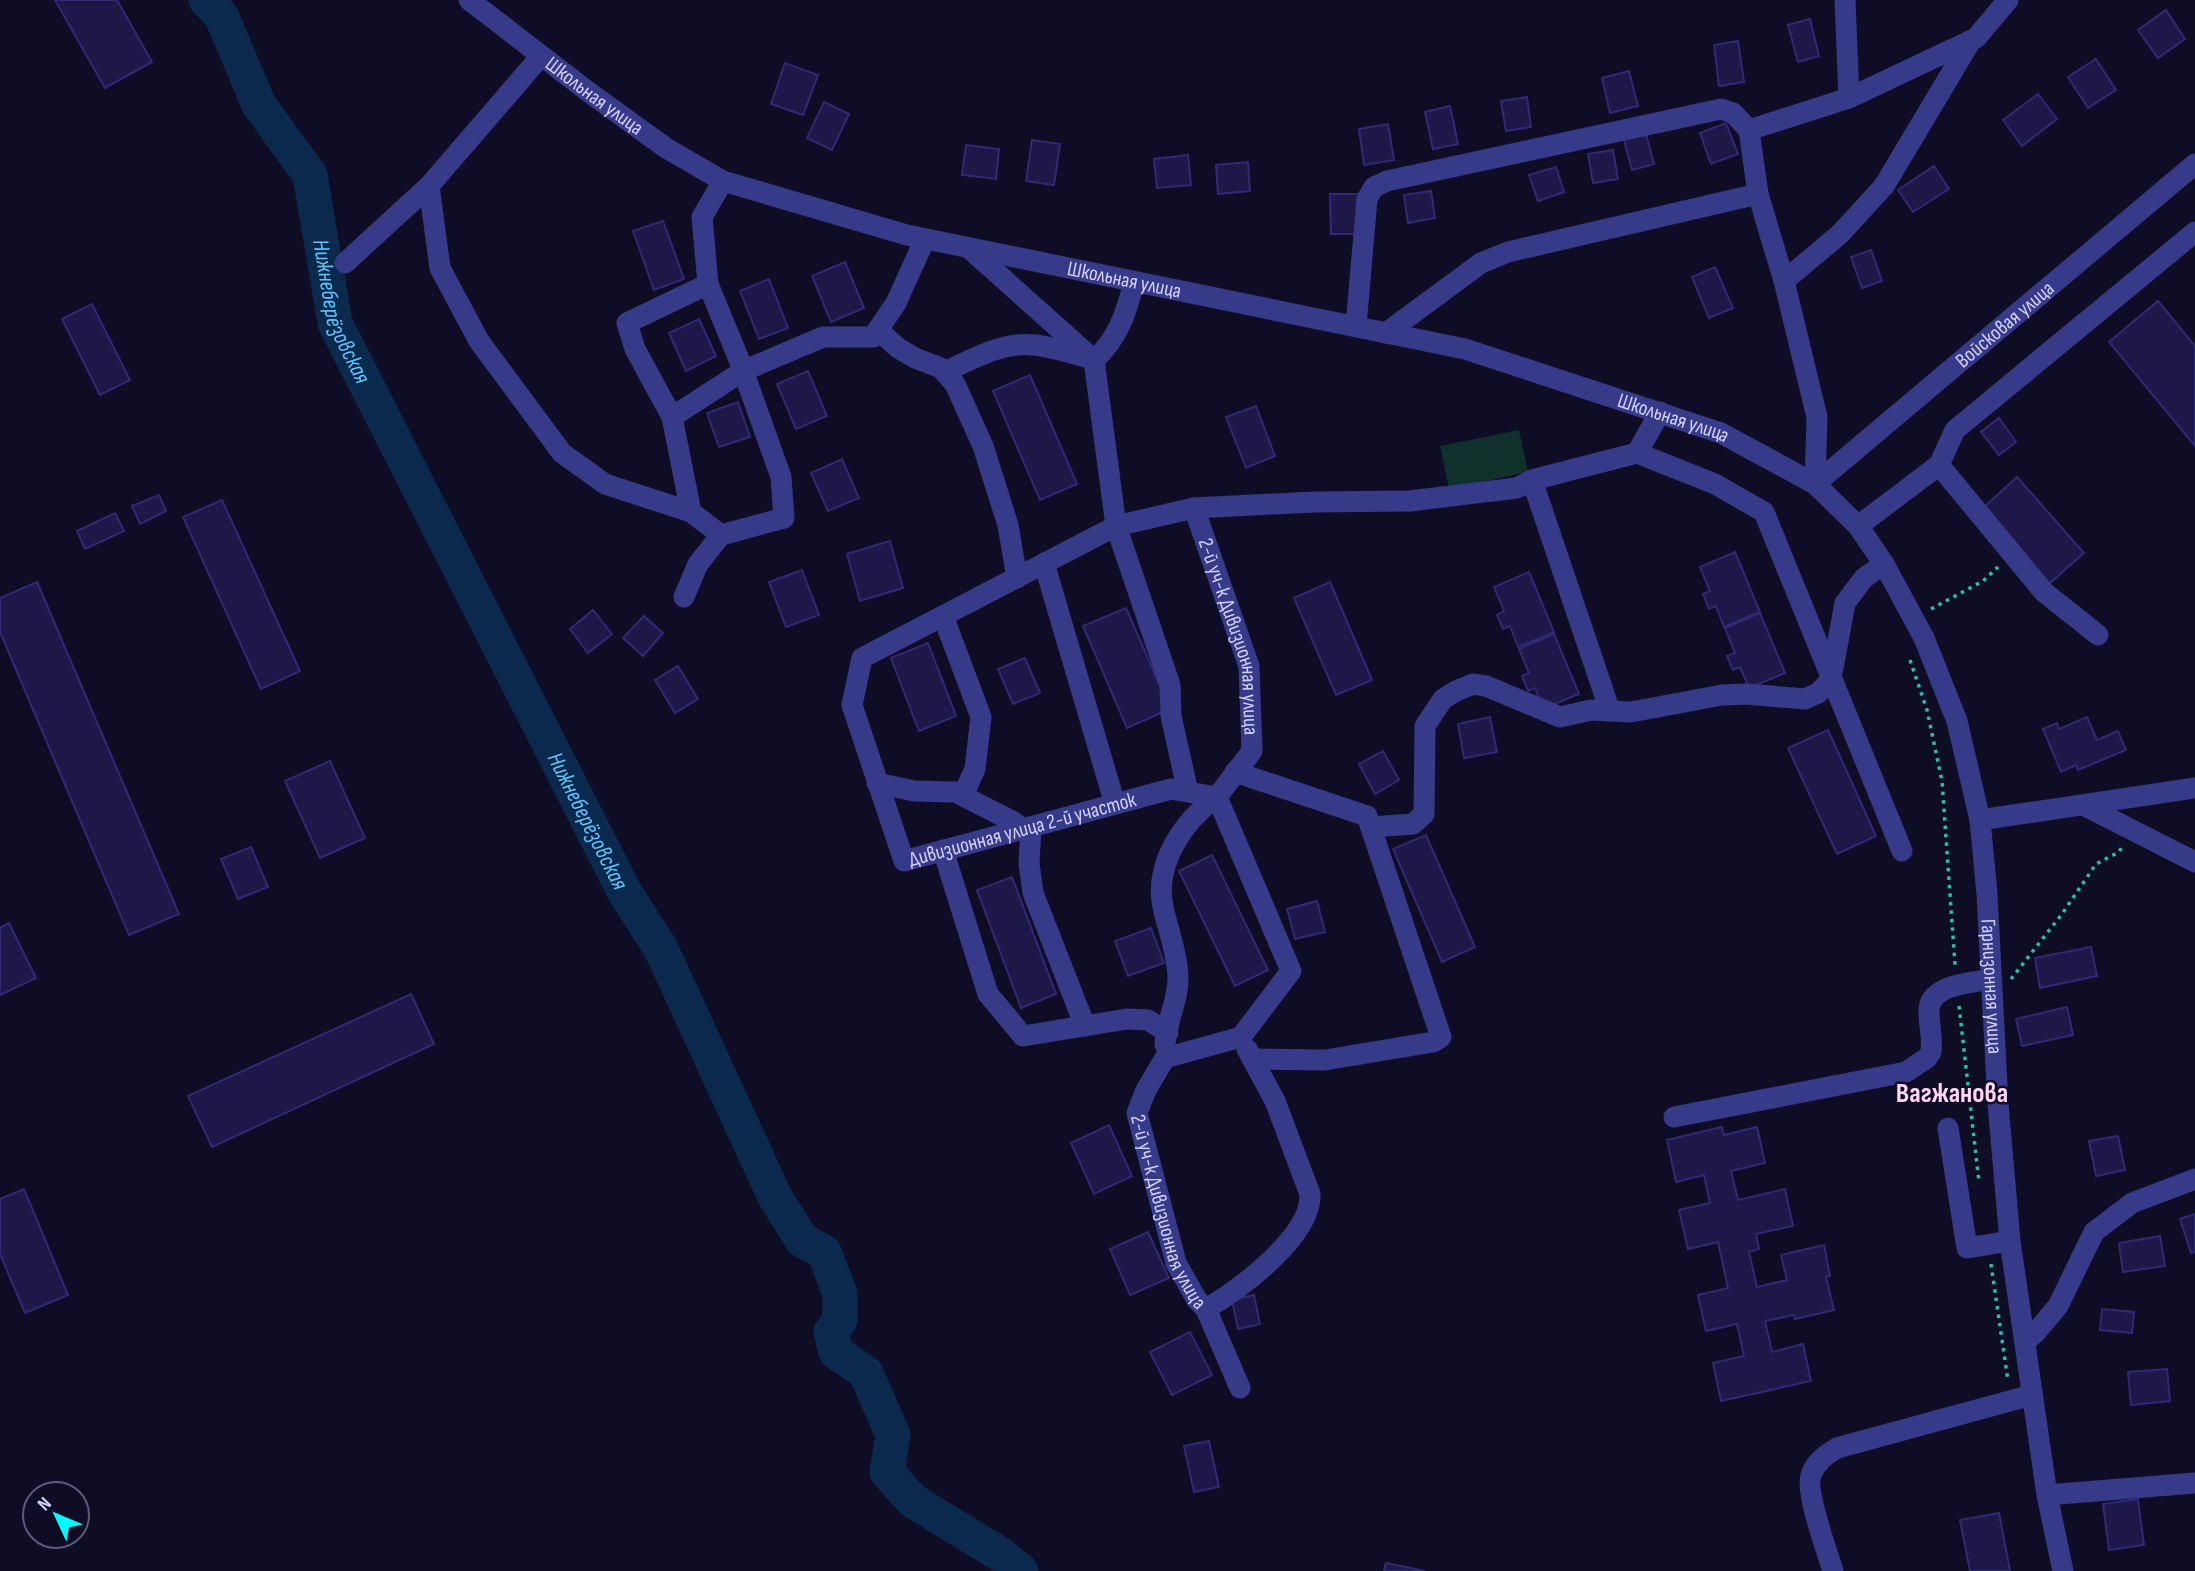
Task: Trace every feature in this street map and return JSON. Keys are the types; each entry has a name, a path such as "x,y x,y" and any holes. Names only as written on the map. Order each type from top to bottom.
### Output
{"street":[{"name":"Школьная улица","path":"469,0 666,148 723,181 925,239 1465,349 1721,433 1815,484"},
{"path":"1845,0 1849,98"},
{"path":"1749,130 1849,98 1976,38 2008,0"},
{"path":"1784,281 1840,234 1884,186 1970,41"},
{"path":"345,263 429,186 541,56"},
{"path":"1356,326 1367,199 1374,187 1387,181 1721,109 1732,113 1749,130 1758,194 1784,281 1817,417 1815,484"},
{"name":"Войсковая улица","path":"1815,484 2195,164"},
{"path":"684,597 698,564 721,535 784,518 781,477 708,284 702,217 723,181"},
{"path":"429,186 440,268 479,341 562,453 605,484 691,513 721,535"},
{"path":"1386,333 1481,263 1508,253 1758,194"},
{"path":"1858,526 1939,465 1955,430 2195,232"},
{"path":"672,417 743,371 823,337 873,337 896,303 925,239"},
{"path":"968,248 1094,360 1116,526 1170,685 1171,716 1188,792"},
{"path":"1094,360 1106,349 1118,331 1126,314 1134,283"},
{"path":"691,513 672,417 635,349 627,323 708,284"},
{"path":"878,330 898,348 946,372 955,384 983,446 1008,526 1017,578"},
{"path":"946,372 1000,349 1032,344 1094,360"},
{"path":"1637,453 1660,412"},
{"path":"1194,508 1314,502 1410,501 1517,488 1532,480 1637,453 1715,484 1764,512 1902,851"},
{"path":"1939,465 2044,592 2098,635"},
{"path":"1532,480 1610,711"},
{"name":"Гарнизонная улица","path":"1815,484 1858,526 1884,564 1924,638 1957,721 1980,820 1987,894 2001,980 1997,1083 2010,1241 2047,1495 2063,1571"},
{"name":"2-й уч-к Дивизионная улица","path":"1116,526 1194,508 1249,666 1252,751 1217,797 1190,820 1169,855 1163,874 1160,892 1162,906 1178,977 1165,1058 1146,1090 1137,1112 1176,1264 1197,1300 1206,1309 1240,1388"},
{"name":"Дивизионная улица 2-й участок","path":"1116,526 862,658 852,705 904,861 1171,789 1217,797"},
{"path":"1044,563 1115,804"},
{"path":"1371,827 1413,824 1424,814 1425,726 1443,699 1473,684 1486,685 1560,717 1591,710 1631,712 1722,695 1745,694 1805,699 1818,693 1831,676 1845,603 1864,578 1884,564"},
{"path":"943,616 981,717 975,769 963,795"},
{"path":"1236,772 1367,816 1441,1037 1433,1042 1325,1060 1253,1059"},
{"path":"877,783 914,791 955,792 1027,828 1033,893 1085,1026"},
{"path":"1980,820 2195,788"},
{"path":"1165,1058 1241,1037 1291,971 1217,797"},
{"path":"2085,806 2195,862"},
{"path":"943,850 988,994 1023,1036 1140,1018 1168,1033"},
{"path":"1674,1117 1906,1072 1927,1058 1931,1052 1928,1009 1942,989 2001,980"},
{"path":"1206,1309 1258,1273 1304,1222 1311,1206 1310,1194 1275,1101 1241,1037"},
{"path":"1948,1128 1967,1248 2010,1241"},
{"path":"2025,1342 2058,1306 2094,1232 2132,1203 2195,1179"},
{"path":"1833,1571 1810,1490 1811,1476 1821,1458 1837,1448 2032,1395"},
{"path":"2047,1495 2195,1483"}],"path":[{"path":"1924,613 1983,581 2012,554"},
{"path":"1910,652 1910,664 1927,710 1942,780 1955,965"},
{"path":"2001,980 2062,914 2096,864 2119,852 2133,831"},
{"path":"1958,997 1980,1188"},
{"path":"1990,1262 2008,1383"}],"green space":[{"path":"1519,430 1528,472 1449,489 1440,446"}],"building":[{"path":"55,0 117,0 152,62 105,88"},
{"path":"2166,10 2185,39 2158,58 2138,30"},
{"path":"1810,19 1819,56 1798,62 1788,25"},
{"path":"1738,41 1744,82 1719,86 1714,45"},
{"path":"2096,59 2116,90 2088,108 2068,77"},
{"path":"785,63 818,75 803,115 771,104"},
{"path":"1629,71 1638,106 1610,113 1602,78"},
{"path":"2038,94 2057,119 2022,146 2003,120"},
{"path":"1527,97 1531,127 1506,131 1501,101"},
{"path":"824,102 849,114 832,150 807,138"},
{"path":"1450,106 1458,144 1433,149 1425,112"},
{"path":"1726,123 1738,154 1711,164 1700,133"},
{"path":"1388,124 1394,160 1364,165 1359,129"},
{"path":"1646,134 1654,164 1632,170 1624,140"},
{"path":"1032,140 1060,144 1054,185 1026,181"},
{"path":"966,145 999,149 996,179 962,175"},
{"path":"1613,150 1618,179 1593,183 1588,154"},
{"path":"1188,155 1191,185 1157,188 1154,159"},
{"path":"1248,162 1250,191 1218,194 1216,165"},
{"path":"1934,166 1949,189 1913,212 1898,190"},
{"path":"1556,167 1564,192 1538,201 1529,175"},
{"path":"1431,191 1435,218 1408,223 1404,195"},
{"path":"1330,194 1359,194 1359,234 1331,234"},
{"path":"663,221 684,279 654,290 633,231"},
{"path":"1871,250 1882,281 1862,288 1851,257"},
{"path":"845,262 864,308 831,322 812,276"},
{"path":"1715,267 1733,308 1709,318 1692,277"},
{"path":"769,279 788,328 759,339 740,291"},
{"path":"2158,301 2195,346 2195,446 2109,342"},
{"path":"92,304 130,380 100,395 62,319"},
{"path":"699,319 716,356 686,371 669,333"},
{"path":"808,371 827,416 796,429 777,384"},
{"path":"1030,375 1077,484 1040,500 993,391"},
{"path":"738,402 750,437 719,447 707,413"},
{"path":"1256,406 1275,456 1246,468 1226,417"},
{"path":"1999,418 2016,442 1999,455 1981,432"},
{"path":"842,459 859,498 828,511 811,473"},
{"path":"2017,477 2084,553 2049,584 1983,508"},
{"path":"159,495 166,511 140,524 132,506"},
{"path":"222,500 300,671 261,689 183,517"},
{"path":"115,513 124,531 85,549 77,531"},
{"path":"890,541 903,588 860,601 847,554"},
{"path":"1735,552 1760,612 1724,627 1716,606 1709,609 1703,594 1710,591 1700,567"},
{"path":"802,570 819,615 786,627 769,582"},
{"path":"1529,572 1554,632 1518,647 1510,626 1503,629 1497,615 1504,611 1494,587"},
{"path":"37,582 179,914 129,935 0,632 0,598"},
{"path":"1330,582 1372,680 1336,695 1294,598"},
{"path":"1126,608 1170,709 1127,728 1083,626"},
{"path":"593,610 612,634 588,653 570,629"},
{"path":"1760,613 1785,673 1749,688 1740,667 1733,670 1727,656 1735,653 1725,628"},
{"path":"644,616 663,633 643,656 623,638"},
{"path":"1554,634 1579,694 1543,709 1535,688 1528,691 1522,676 1529,673 1519,649"},
{"path":"928,643 956,716 919,731 891,658"},
{"path":"1025,658 1040,693 1013,704 998,669"},
{"path":"678,666 698,699 675,713 655,680"},
{"path":"1490,717 1497,752 1464,758 1458,724"},
{"path":"2087,717 2097,740 2118,731 2126,750 2078,770 2076,765 2061,772 2043,729 2057,723 2059,729"},
{"path":"1828,730 1876,836 1837,854 1788,748"},
{"path":"1383,751 1399,780 1375,794 1359,764"},
{"path":"330,761 365,838 320,858 285,781"},
{"path":"1426,835 1475,947 1442,962 1393,849"},
{"path":"251,847 268,887 238,899 221,859"},
{"path":"1212,855 1268,970 1235,986 1179,871"},
{"path":"1012,877 1056,994 1021,1008 977,890"},
{"path":"1317,901 1325,932 1295,939 1287,909"},
{"path":"9,923 36,978 0,995 0,928"},
{"path":"1151,928 1164,963 1128,976 1115,941"},
{"path":"2091,947 2097,976 2040,988 2035,958"},
{"path":"411,994 434,1044 212,1147 188,1096"},
{"path":"2067,1007 2073,1035 2022,1046 2016,1019"},
{"path":"1109,1125 1132,1176 1094,1194 1071,1143"},
{"path":"1722,1127 1724,1135 1757,1127 1765,1163 1731,1171 1738,1200 1785,1189 1793,1226 1756,1234 1759,1249 1749,1252 1757,1287 1787,1280 1781,1255 1824,1245 1830,1276 1826,1277 1834,1310 1795,1319 1794,1315 1765,1321 1772,1352 1803,1344 1811,1381 1721,1401 1713,1363 1744,1356 1737,1324 1706,1331 1698,1295 1728,1288 1718,1242 1688,1249 1679,1210 1710,1203 1704,1175 1676,1182 1667,1140"},
{"path":"2118,1136 2125,1170 2096,1176 2089,1141"},
{"path":"24,1189 68,1295 25,1313 0,1254 0,1199"},
{"path":"2195,1214 2195,1252 2191,1253 2180,1219"},
{"path":"1148,1232 1169,1278 1130,1295 1110,1249"},
{"path":"2160,1236 2165,1266 2123,1272 2119,1243"},
{"path":"1254,1295 1260,1324 1238,1329 1232,1300"},
{"path":"2102,1309 2134,1312 2132,1333 2100,1330"},
{"path":"1190,1332 1212,1375 1172,1395 1150,1352"},
{"path":"2167,1369 2170,1401 2131,1405 2128,1372"},
{"path":"1209,1441 1219,1487 1194,1492 1184,1446"},
{"path":"2138,1499 2144,1545 2109,1550 2103,1504"},
{"path":"1999,1513 2010,1571 1970,1571 1960,1520"},
{"path":"1386,1563 1425,1571 1384,1571"}],"waterway":[{"name":"Нижнеберёзовская","path":"206,0 221,15 259,105 310,175 335,323 624,891 661,949 775,1197 802,1240 824,1252 840,1294 840,1320 831,1332 836,1352 866,1373 893,1435 887,1472 913,1501 1000,1554 1021,1571"}],"district":[{"name":"Вагжанова","path":"1952,1092"}]}
